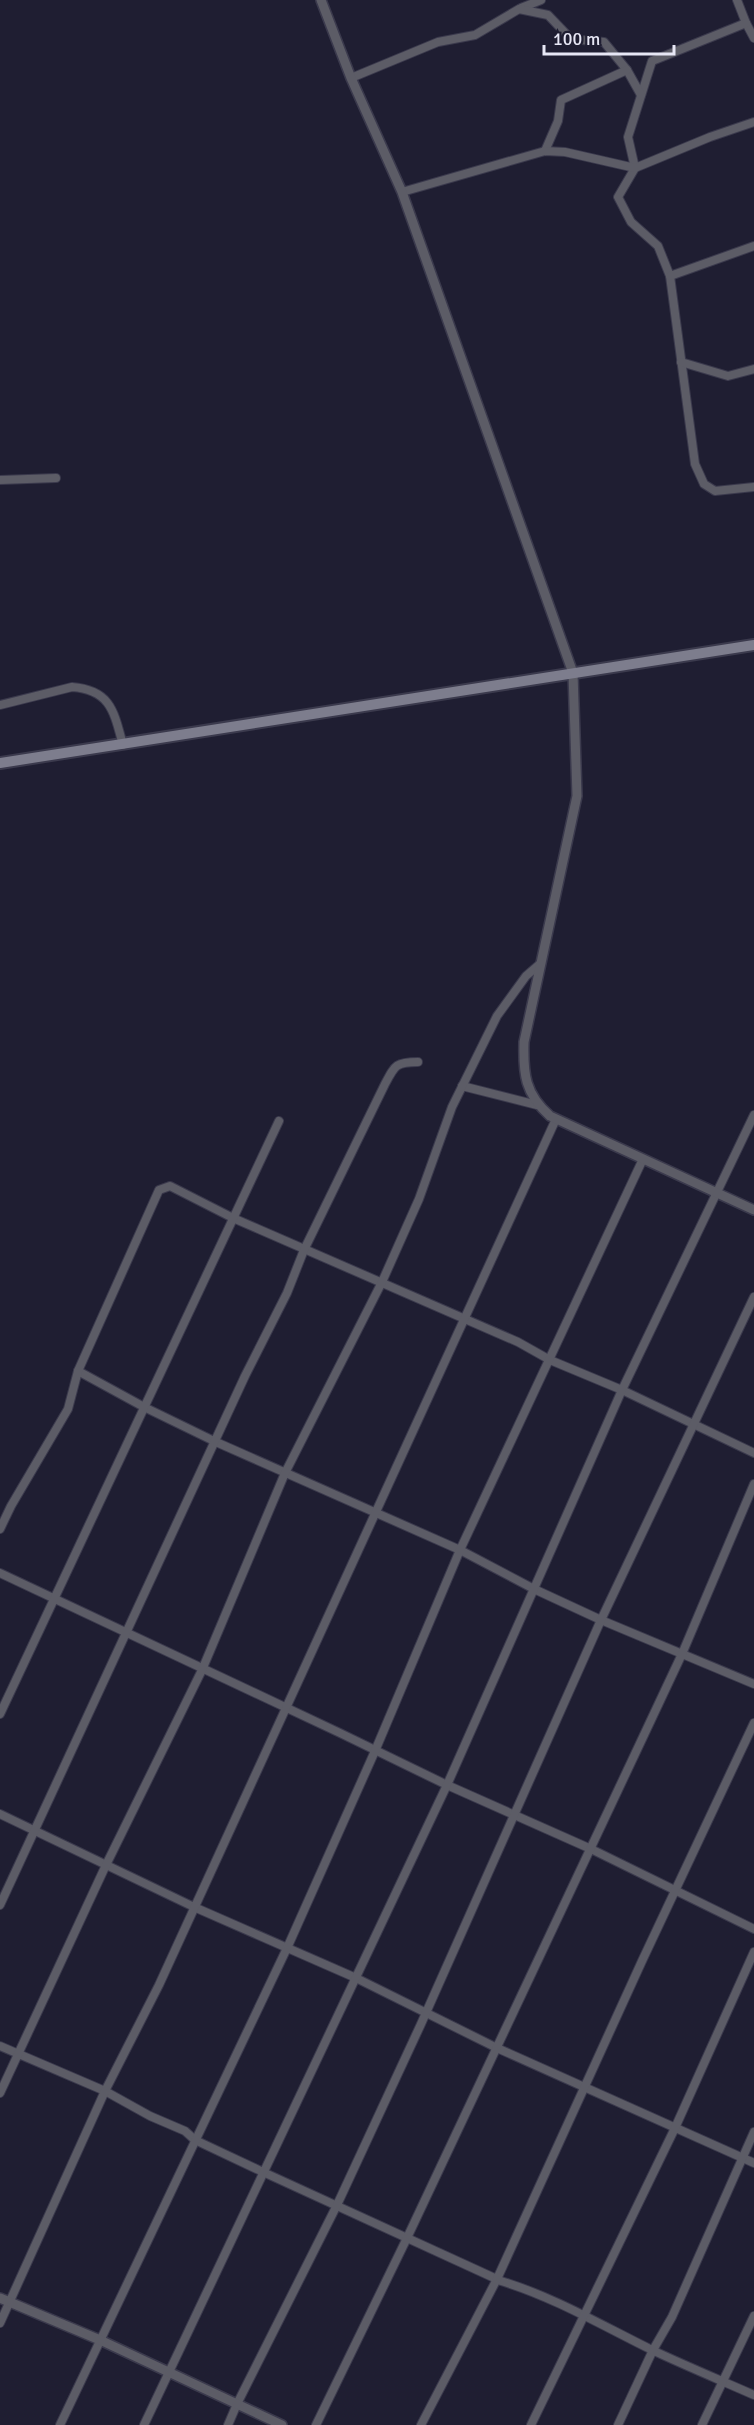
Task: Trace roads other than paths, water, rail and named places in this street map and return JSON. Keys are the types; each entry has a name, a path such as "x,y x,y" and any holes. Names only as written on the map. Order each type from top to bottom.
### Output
{"main road":[{"path":"0,763 754,645"}],"street":[{"path":"321,0 351,78 402,192 573,673 577,796 524,1042 523,1065 528,1089 537,1105"},
{"path":"351,78 438,42 475,34 519,9 541,0"},
{"path":"737,0 754,38"},
{"path":"519,9 548,15 571,39 604,42 627,70 640,94"},
{"path":"746,23 652,61 628,137 635,168 618,197 631,222 658,246 670,276 695,464 704,484 715,491 754,487"},
{"path":"545,151 558,121 561,100 627,70"},
{"path":"402,192 545,151 565,152 635,168 710,137 754,122"},
{"path":"670,276 754,246"},
{"path":"681,362 728,376 754,369"},
{"path":"0,480 56,478"},
{"path":"0,705 72,687 83,688 101,696 114,710 123,745"},
{"path":"0,2093 106,1865 202,1670 285,1473 382,1282 419,1199 452,1107 462,1086 497,1016 526,976 541,963"},
{"path":"0,1905 245,1376 287,1293 304,1250 395,1066 405,1062 418,1062"},
{"path":"462,1086 537,1105 556,1119 754,1210"},
{"path":"144,2425 447,1785 622,1390 754,1115"},
{"path":"0,2322 4,2300 159,1985 556,1119"},
{"path":"0,1714 279,1121"},
{"path":"60,2425 288,1946 375,1751 460,1550 644,1159"},
{"path":"0,1529 68,1409 78,1371 159,1190 170,1186 304,1250 466,1318 550,1360 622,1390 754,1453"},
{"path":"228,2425 337,2205 426,2013 602,1620 754,1298"},
{"path":"78,1371 144,1407 216,1442 460,1550 534,1589 602,1620 754,1684"},
{"path":"316,2425 407,2238 682,1654 754,1484"},
{"path":"0,1574 126,1631 202,1670 447,1785 591,1849 754,1929"},
{"path":"422,2425 497,2279 754,1722"},
{"path":"0,1814 194,1907 288,1946 356,1978 497,2048 754,2163"},
{"path":"531,2425 675,2128 754,1952"},
{"path":"0,2046 105,2091 185,2131 195,2140 263,2172 497,2279 585,2316 653,2350 754,2395"},
{"path":"618,2425 653,2350 672,2317 754,2132"},
{"path":"4,2300 100,2340 282,2425"},
{"path":"702,2425 754,2316"}]}
